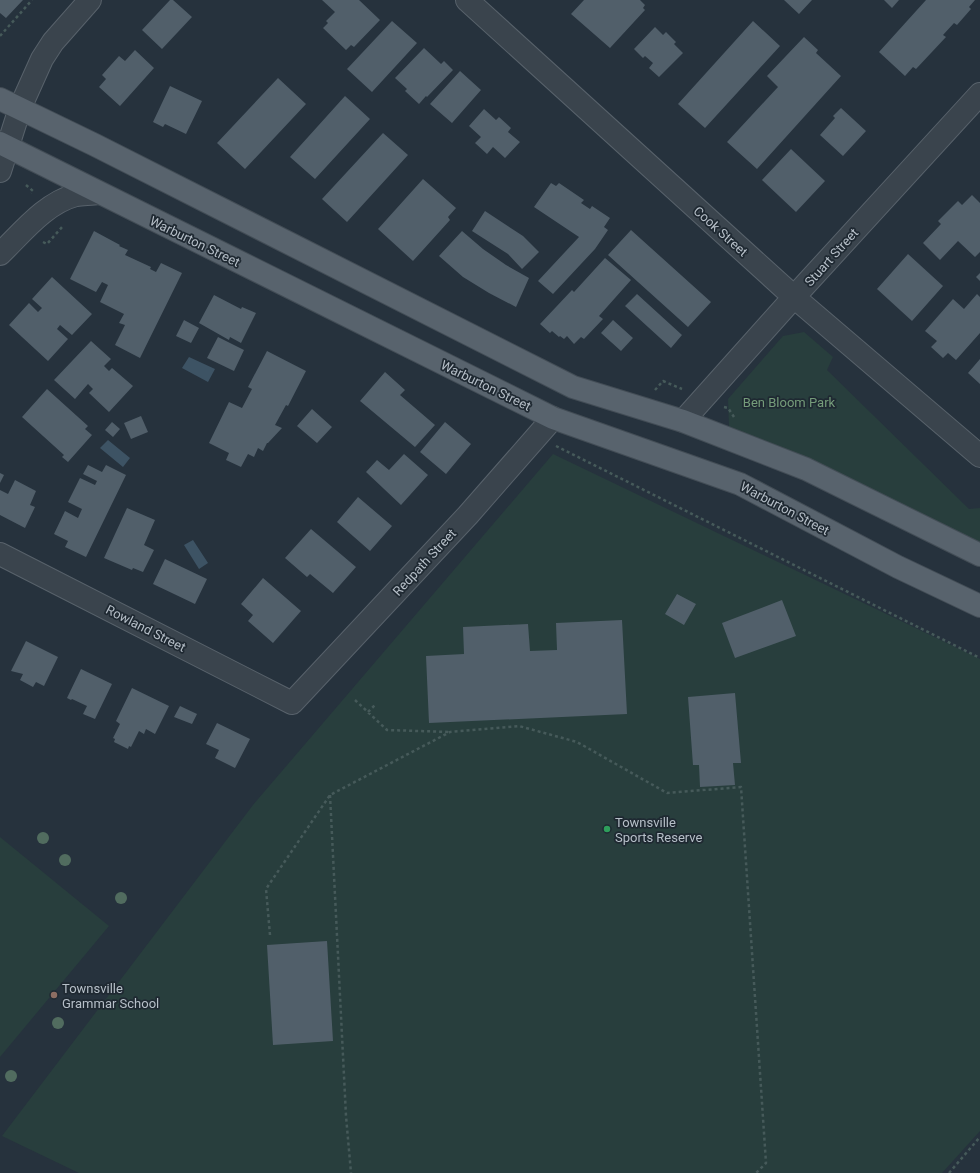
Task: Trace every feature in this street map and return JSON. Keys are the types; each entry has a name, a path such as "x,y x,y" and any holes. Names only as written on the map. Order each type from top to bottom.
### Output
{"main road":[{"path":"0,98 110,152 573,387 684,421 806,469 980,555"},
{"name":"Warburton Street","path":"4,145 553,418 740,484 898,567 980,606"}],"street":[{"path":"0,171 4,145 42,59 53,42 90,0"},
{"name":"Cook Street","path":"467,0 794,297 980,456"},
{"name":"Stuart Street","path":"684,421 794,297 980,94"},
{"path":"0,254 39,216 54,205 76,195 98,193"},
{"name":"Redpath Street","path":"292,703 468,515 553,418"},
{"name":"Rowland Street","path":"0,554 292,703"}],"path":[{"path":"0,36 32,0"},
{"path":"42,240 47,244 66,223"},
{"path":"651,392 654,391 663,381 728,408 735,418"},
{"path":"538,436 980,658"},
{"path":"355,700 387,730 450,732 519,726 577,742 667,793 741,787 766,1163 756,1173"},
{"path":"368,712 376,704"},
{"path":"270,935 266,889 330,795 450,732"},
{"path":"330,795 346,1116 351,1173"},
{"path":"949,1173 980,1137"}],"green space":[{"name":"Ben Bloom Park","path":"804,332 833,357 827,370 969,509 980,508 980,546 729,427 728,399 783,336"},
{"name":"Townsville Sports Reserve","path":"553,454 980,659 980,1131 942,1173 79,1173 2,1136 253,805"},
{"path":"0,837 109,926 0,1057"}],"water":[{"path":"189,357 215,369 208,382 182,368"},
{"path":"108,440 130,458 123,467 100,448"},
{"path":"193,540 208,563 199,569 184,545"}],"building":[{"path":"0,0 23,0 6,18 0,13"},
{"path":"170,0 173,0 192,17 162,49 142,30"},
{"path":"322,0 359,0 380,20 354,47 351,45 346,50 323,28 328,23 326,21 335,12"},
{"path":"584,0 640,0 645,5 643,8 645,10 610,48 571,14"},
{"path":"784,0 812,0 799,14"},
{"path":"884,0 899,0 892,8"},
{"path":"926,0 975,0 969,7 971,9 957,25 954,23 943,35 946,37 916,69 913,67 905,76 879,52"},
{"path":"392,21 417,43 372,92 347,69"},
{"path":"753,21 780,46 705,128 678,104"},
{"path":"655,27 663,35 666,32 676,42 674,44 683,53 659,77 649,68 653,63 645,56 643,58 634,49"},
{"path":"804,37 818,50 816,53 841,76 757,169 727,142 778,87 767,76"},
{"path":"424,48 441,64 444,61 453,70 419,104 405,91 407,89 395,78"},
{"path":"135,50 154,68 120,106 99,87 106,79 102,75 119,56 125,61"},
{"path":"460,71 481,90 452,123 430,104"},
{"path":"278,78 306,104 245,169 217,143"},
{"path":"170,86 202,101 186,134 165,124 163,127 153,122"},
{"path":"345,96 370,119 315,179 290,157"},
{"path":"841,108 866,131 843,156 820,135 835,118 833,116"},
{"path":"484,109 496,120 499,117 511,128 508,132 520,142 505,158 493,147 487,154 475,143 481,137 469,126"},
{"path":"383,133 408,155 347,222 322,199"},
{"path":"791,149 825,181 796,212 762,180"},
{"path":"423,179 456,208 448,217 450,220 413,261 378,229"},
{"path":"551,183 556,186 559,183 584,200 581,203 590,209 592,206 610,218 604,227 608,230 595,249 553,294 538,281 579,237 534,207"},
{"path":"972,195 980,203 980,252 975,257 958,241 940,260 923,243 941,224 938,221 958,201 962,205"},
{"path":"485,211 523,236 539,252 522,269 508,254 472,231"},
{"path":"631,230 711,302 688,327 608,255"},
{"path":"94,231 128,250 125,255 151,267 150,269 156,272 161,263 182,273 140,358 115,345 125,325 119,323 124,314 100,302 108,285 102,282 96,292 70,279"},
{"path":"462,231 483,249 506,265 529,278 516,307 463,277 439,256"},
{"path":"908,254 943,286 912,321 877,289"},
{"path":"605,258 631,280 599,316 603,319 584,339 581,337 574,344 567,336 564,339 552,331 550,333 540,324 572,290 574,292"},
{"path":"980,273 980,281 976,277"},
{"path":"52,277 92,314 72,335 60,325 57,329 68,339 48,361 9,325 29,303 38,312 42,308 32,299"},
{"path":"637,294 682,335 671,348 625,306"},
{"path":"977,294 980,297 980,333 956,360 948,353 943,358 931,347 937,341 925,331 953,299 964,309"},
{"path":"214,295 241,309 242,307 256,313 241,343 230,337 229,340 199,323"},
{"path":"184,320 199,328 191,343 176,336"},
{"path":"613,320 633,338 621,351 601,333"},
{"path":"218,337 244,350 234,371 207,358"},
{"path":"91,341 111,359 104,366 109,371 112,368 133,386 109,412 89,393 93,389 88,384 75,399 54,380"},
{"path":"267,351 306,371 288,406 286,405 275,425 282,428 267,443 263,451 258,448 254,457 248,454 241,467 226,460 229,453 209,443 229,402 242,408 252,389 248,387"},
{"path":"980,359 980,384 968,373"},
{"path":"385,372 405,390 400,395 435,425 415,447 360,401"},
{"path":"47,389 88,426 85,429 92,435 68,462 62,457 64,455 22,417"},
{"path":"312,409 332,427 317,443 297,426"},
{"path":"141,416 148,432 131,439 124,423"},
{"path":"112,422 120,429 113,437 105,430"},
{"path":"445,422 471,444 446,474 420,452"},
{"path":"404,454 428,475 401,505 366,472 377,460 389,470"},
{"path":"88,465 102,472 106,465 126,475 86,557 65,547 68,541 54,534 65,511 78,518 82,509 68,502 80,478 95,485 97,481 83,474"},
{"path":"0,473 4,475 0,483"},
{"path":"15,480 36,491 30,505 35,507 25,528 0,515 0,490 8,494"},
{"path":"358,497 392,526 370,551 337,522"},
{"path":"127,508 155,520 144,545 154,550 143,572 133,568 132,570 104,558"},
{"path":"311,529 356,567 333,593 310,574 307,577 285,558"},
{"path":"165,559 207,579 195,604 153,584"},
{"path":"263,578 301,611 273,643 248,621 253,615 241,604"},
{"path":"677,594 696,604 684,625 665,614"},
{"path":"782,600 796,636 735,658 722,623"},
{"path":"622,620 627,714 429,723 426,656 464,654 463,627 528,624 530,651 557,650 556,623"},
{"path":"26,641 58,657 44,686 36,682 33,687 20,680 23,674 11,671"},
{"path":"81,669 112,684 95,719 83,714 87,706 67,698"},
{"path":"132,688 169,706 155,734 146,729 144,734 139,731 131,747 129,746 128,749 114,742 115,739 113,738 120,724 116,721"},
{"path":"735,693 741,763 733,763 735,785 700,787 699,765 693,765 688,697"},
{"path":"180,706 197,714 192,724 174,717"},
{"path":"217,723 250,739 235,768 215,758 219,750 206,744"},
{"path":"327,941 333,1041 273,1045 267,945"}],"place":[{"name":"Townsville Sports Reserve","path":"607,829"},
{"name":"Townsville Grammar School","path":"54,995"}]}
